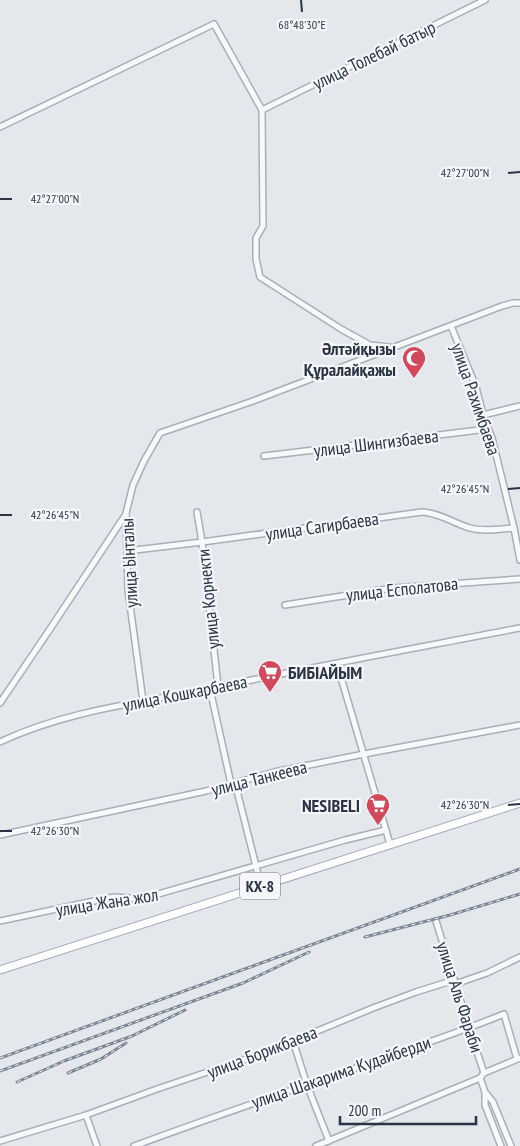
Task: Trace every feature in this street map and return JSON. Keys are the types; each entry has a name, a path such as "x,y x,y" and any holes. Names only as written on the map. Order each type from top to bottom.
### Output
{"main road":[{"name":"КХ-8","path":"0,970 520,802"}],"street":[{"name":"улица Толебай батыр","path":"262,110 485,0"},
{"path":"0,128 214,24 262,110 263,226 256,238 256,259 260,277 362,341 370,345 391,348 502,306 520,303"},
{"name":"улица Рахимбаева","path":"451,326 476,387 483,415 492,438 520,560"},
{"name":"улица Ынталы","path":"143,700 128,590 126,513 133,485 160,433 391,348"},
{"path":"483,415 520,406"},
{"name":"улица Шингизбаева","path":"264,456 488,429"},
{"name":"улица Корнекти","path":"197,512 218,686"},
{"name":"улица Сагирбаева","path":"127,551 422,512 432,512 470,528 493,530 514,528"},
{"path":"0,703 126,513"},
{"name":"улица Есполатова","path":"285,605 393,588 520,579"},
{"name":"улица Кошкарбаева","path":"0,742 50,722 143,700 520,628"},
{"path":"337,664 390,844"},
{"path":"210,688 233,784 261,886"},
{"name":"улица Танкеева","path":"0,835 206,791 274,772 520,725"},
{"name":"улица Жана жол","path":"0,921 108,898 141,900 386,830"},
{"name":"улица Аль Фараби","path":"436,921 484,1074"},
{"name":"улица Борикбаева","path":"0,1141 86,1115 264,1053 416,992 452,981 456,984 487,973 520,957"},
{"name":"улица Шакарима Кудайберди","path":"134,1146 504,1014 519,1058"},
{"path":"293,1041 307,1085 329,1141"},
{"path":"316,1146 480,1078 484,1074 519,1058"},
{"path":"480,1078 485,1092 493,1102 511,1146"},
{"path":"485,1092 485,1105 501,1146"},
{"path":"86,1115 97,1146"}],"railway":[{"path":"0,1058 520,869"},
{"path":"365,937 450,915 520,894"},
{"path":"0,1071 243,983 309,952"},
{"path":"17,1082 64,1061 132,1036 185,1010"},
{"path":"68,1073 101,1059 126,1043"}],"place":[{"name":"Әлтәйқызы Құралайқажы","path":"414,379"},
{"name":"БИБІАЙЫМ","path":"270,693"},
{"name":"NESIBELI","path":"378,826"}]}
